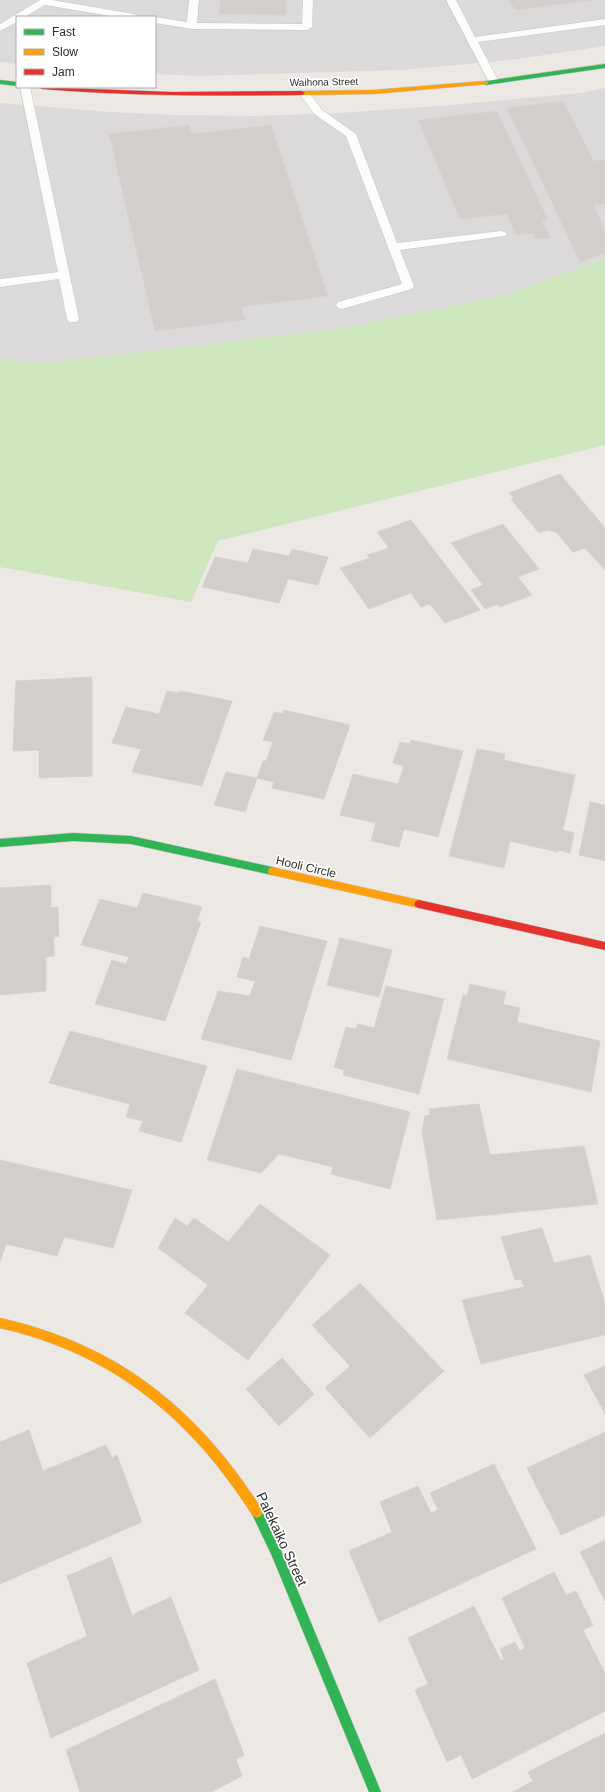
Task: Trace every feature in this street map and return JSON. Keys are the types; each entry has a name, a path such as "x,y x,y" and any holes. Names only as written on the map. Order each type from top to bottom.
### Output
{"street":[{"name":"Waihona Street","path":"53,88 98,92 305,94 373,92 494,82 605,66"},
{"path":"0,82 16,84"},
{"name":"Hooli Circle","path":"0,844 74,837 131,840 605,946"},
{"name":"Palekaiko Street","path":"0,1323 50,1337 85,1350 112,1365 143,1385 175,1410 201,1436 222,1461 250,1500 272,1543 375,1792"}],"lane":[{"path":"192,26 194,0"},
{"path":"156,20 192,26 307,27 308,0"},
{"path":"451,0 494,82"},
{"path":"20,16 45,1 128,16"},
{"path":"0,28 16,18"},
{"path":"472,40 605,22"},
{"path":"25,88 73,319"},
{"path":"305,94 318,112 351,134 408,286 342,305"},
{"path":"393,247 501,234"},
{"path":"0,283 64,275"}],"shaded area":[{"path":"0,0 605,0 605,46 511,60 402,70 199,76 156,74 156,16 16,16 16,64 0,62"},
{"path":"605,88 605,258 508,294 338,329 43,363 0,359 0,103 110,112 174,115 255,116 339,113 453,105 580,93"}],"green space":[{"path":"605,258 605,445 218,541 191,602 0,567 0,359 43,363 338,329 508,294"}],"building":[{"path":"220,0 286,0 286,15 219,14"},
{"path":"509,0 594,0 515,10"},
{"path":"563,101 594,161 605,160 605,204 594,205 605,231 605,253 580,262 507,108"},
{"path":"497,111 548,220 542,221 550,238 536,239 533,233 516,235 507,214 460,219 418,120"},
{"path":"189,125 192,134 271,125 328,296 241,307 245,320 155,331 109,134"},
{"path":"560,474 605,528 605,570 585,548 573,552 556,532 547,530 539,533 511,499 514,498 509,493"},
{"path":"411,520 480,610 445,623 430,604 421,607 411,593 369,609 340,568 370,558 367,555 389,548 377,532"},
{"path":"503,524 539,569 518,577 532,595 500,607 498,604 485,609 471,590 483,585 451,543"},
{"path":"253,549 289,556 292,549 328,557 318,585 288,579 279,603 202,587 215,557 248,563"},
{"path":"92,677 92,776 39,778 39,750 13,751 16,681"},
{"path":"167,691 179,693 180,691 232,701 202,786 132,772 141,749 112,743 126,707 159,714"},
{"path":"284,710 350,725 324,799 272,788 274,782 257,778 263,761 266,761 273,742 263,740 274,712 283,714"},
{"path":"411,740 463,751 438,837 404,829 399,847 371,841 376,823 340,815 353,774 398,784 404,766 393,763 400,742 410,744"},
{"path":"477,749 505,754 504,760 575,775 563,830 574,833 570,853 559,850 558,852 510,841 504,868 449,856"},
{"path":"226,772 257,778 245,812 214,805"},
{"path":"590,802 605,805 605,861 579,855"},
{"path":"51,885 51,908 58,907 59,936 54,937 54,956 46,957 46,991 0,995 0,888"},
{"path":"143,893 202,907 197,921 201,922 165,1021 95,1004 112,960 126,964 129,957 81,945 100,899 137,908"},
{"path":"260,926 327,941 291,1060 201,1039 218,991 250,996 255,981 237,977 243,957 249,959"},
{"path":"340,938 392,950 379,997 327,985"},
{"path":"470,984 506,992 503,1004 520,1008 517,1022 600,1041 591,1092 447,1059 463,995 467,996"},
{"path":"386,986 444,999 419,1094 343,1075 344,1070 334,1067 346,1027 356,1029 358,1024 374,1028"},
{"path":"70,1031 207,1066 181,1142 139,1131 143,1121 126,1117 130,1104 49,1083"},
{"path":"237,1069 410,1112 390,1189 331,1174 333,1167 279,1154 261,1173 207,1160"},
{"path":"479,1104 490,1155 584,1146 598,1204 437,1220 422,1131 425,1116 430,1115 429,1109"},
{"path":"0,1160 132,1190 113,1248 64,1237 57,1256 6,1244 0,1262"},
{"path":"260,1204 330,1255 248,1360 185,1313 208,1285 158,1248 175,1218 187,1226 194,1218 228,1242"},
{"path":"542,1228 554,1263 590,1255 605,1303 605,1335 481,1364 462,1300 524,1287 521,1279 515,1280 501,1237"},
{"path":"360,1283 444,1371 370,1438 325,1388 350,1366 312,1325"},
{"path":"282,1358 314,1394 279,1426 246,1389"},
{"path":"605,1366 605,1414 584,1375"},
{"path":"29,1430 43,1471 106,1445 112,1458 117,1455 142,1522 0,1584 0,1442"},
{"path":"605,1432 605,1515 561,1535 527,1468"},
{"path":"494,1464 536,1549 379,1622 349,1551 392,1532 380,1502 418,1486 431,1513 438,1510 430,1493"},
{"path":"605,1540 605,1601 580,1552"},
{"path":"111,1557 132,1615 171,1597 199,1670 51,1738 27,1663 87,1636 67,1576"},
{"path":"554,1572 566,1595 576,1591 593,1625 583,1630 605,1673 605,1711 472,1779 461,1755 447,1762 415,1690 428,1684 408,1638 474,1606 501,1661 504,1659 500,1649 515,1642 520,1651 525,1648 502,1598"},
{"path":"215,1679 244,1755 236,1759 242,1776 211,1792 80,1792 66,1750"},
{"path":"605,1733 605,1792 513,1792 533,1781 528,1772"}],"traffic: fast":[{"path":"486,83 605,66"},
{"path":"0,82 16,84"},
{"path":"0,843 73,837 131,840 272,871"},
{"path":"257,1512 276,1552 375,1792"}],"traffic: slow":[{"path":"302,93 373,92 486,83"},
{"path":"272,871 419,904"},
{"path":"0,1323 50,1337 96,1356 123,1372 150,1391 176,1412 199,1435 221,1460 257,1512"}],"traffic: jam":[{"path":"53,88 139,93 302,93"},
{"path":"419,904 605,946"}]}
